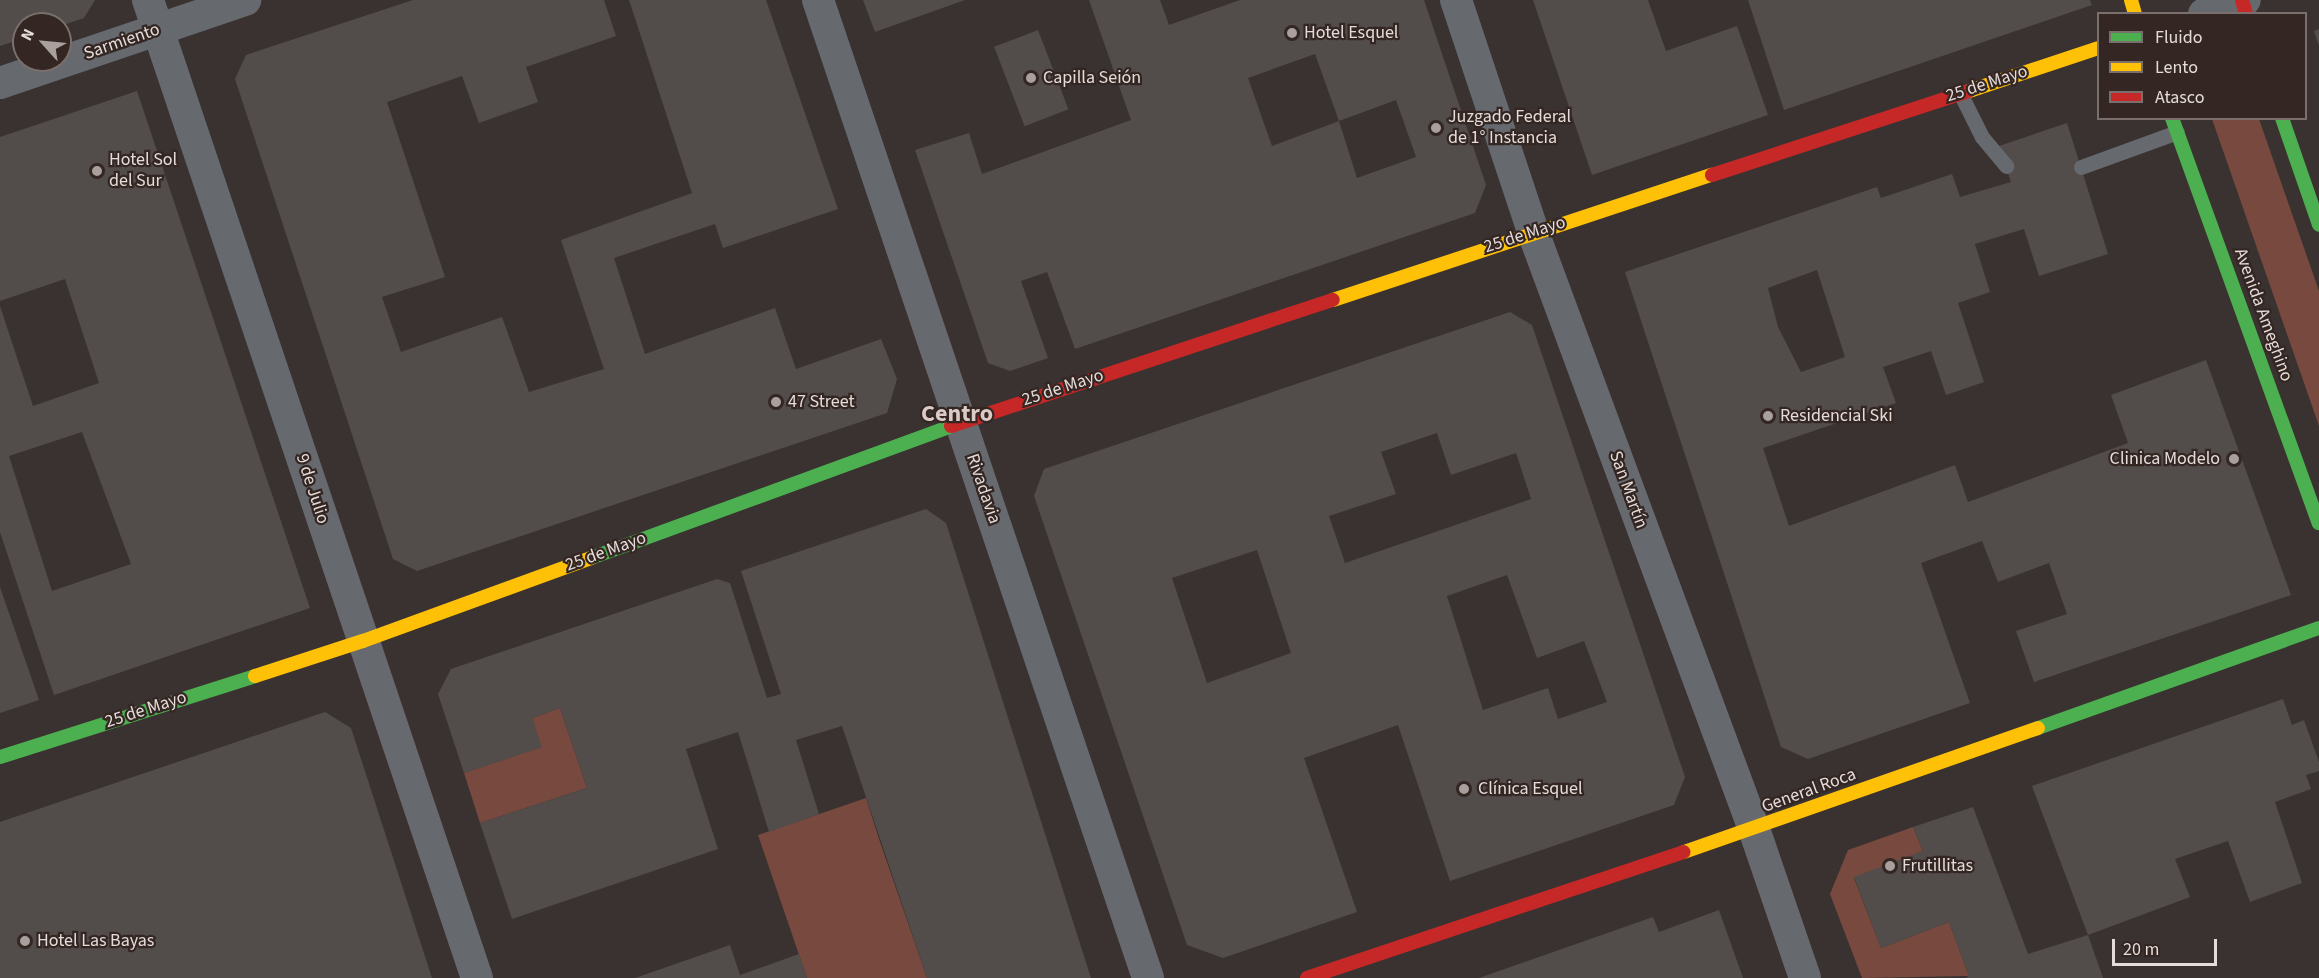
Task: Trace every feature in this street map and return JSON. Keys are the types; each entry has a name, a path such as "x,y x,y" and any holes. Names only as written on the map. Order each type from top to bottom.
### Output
{"main road":[{"name":"25 de Mayo","path":"0,757 363,641 961,422 2097,48"},
{"path":"2283,120 2319,225"},
{"name":"Avenida Ameghino","path":"2175,125 2319,523"},
{"name":"General Roca","path":"1307,978 1754,829 2319,628"}],"street":[{"name":"9 de Julio","path":"148,0 477,978"},
{"name":"Sarmiento","path":"0,83 245,0"},
{"name":"Rivadavia","path":"818,0 1148,978"},
{"name":"San Martín","path":"1456,0 1533,232 1754,829 1805,978"},
{"path":"2212,12 2244,4"}],"lane":[{"path":"1960,93 1982,137 2006,166"},
{"path":"2081,168 2175,125"}],"shaded area":[{"path":"2212,120 2259,120 2319,291 2319,426"},
{"path":"560,708 587,788 480,823 464,773 541,747 532,718"},
{"path":"866,798 927,978 807,978 758,835"},
{"path":"1913,827 1923,851 1854,878 1881,948 1949,922 1969,976 1862,978 1830,894 1848,850"}],"building":[{"path":"0,0 95,0 84,18 72,22 72,12 12,12 12,42 0,46"},
{"path":"413,0 604,0 616,36 526,67 538,102 479,123 462,76 387,102 445,277 382,297 401,352 502,317 529,392 604,369 561,240 692,193 629,0 766,0 838,209 723,248 715,224 614,258 645,354 775,308 796,369 881,339 897,379 887,413 417,571 393,559 235,79 246,55"},
{"path":"863,0 965,0 875,32"},
{"path":"1089,0 1160,0 1169,25 1240,0 1424,0 1486,185 1475,213 1075,349 1047,272 1021,281 1048,358 1010,371 988,363 915,150 969,133 982,174 1131,120","holes":["1315,54 1339,121 1272,146 1248,78","1396,100 1416,157 1357,178 1339,121"]},
{"path":"1533,0 1648,0 1666,51 1737,26 1768,115 1592,175"},
{"path":"1748,0 2090,0 2092,5 1784,110"},
{"path":"2319,29 2319,46 2314,31"},
{"name":"Capilla Seión","path":"1038,30 1068,109 1025,126 994,47"},
{"path":"137,91 310,608 54,695 0,532 0,306 33,406 99,383 65,279 0,301 0,137","holes":["82,432 131,564 52,591 9,456"]},
{"path":"2067,123 2108,254 2039,276 2024,229 1975,244 1990,292 1958,303 1984,382 1946,395 1931,351 1883,367 1896,403 1763,448 1789,526 1955,465 1968,502 2128,443 2111,395 2206,360 2291,595 2034,682 2016,631 2067,614 2049,563 1998,582 1982,541 1921,563 1970,703 1808,759 1781,747 1625,272 1877,187 1881,198 1952,174 1960,197 2011,182 1999,146","holes":["1817,270 1845,357 1801,372 1778,327 1768,288"]},
{"path":"1510,312 1532,325 1685,777 1674,805 1450,881 1398,725 1304,758 1357,912 1223,958 1187,945 1034,496 1044,469","holes":["1437,433 1451,475 1516,453 1531,499 1345,563 1329,516 1396,494 1381,452","1257,550 1291,653 1207,683 1172,578","1507,575 1537,658 1584,641 1607,702 1558,719 1548,688 1483,710 1447,596"]},
{"path":"926,509 946,523 1091,978 927,978 842,726 796,740 819,814 769,832 738,732 686,749 718,849 512,919 480,823 587,788 560,708 532,718 542,747 464,773 438,694 451,669 717,579 730,583 767,698 781,694 741,571"},
{"path":"0,587 39,700 0,713"},
{"path":"2283,699 2292,725 2304,720 2319,762 2319,771 2306,775 2311,789 2275,802 2302,883 2250,902 2228,841 2175,859 2190,897 2088,935 2032,786"},
{"path":"325,712 351,728 432,978 0,978 0,822"},
{"path":"1973,807 2028,954 2088,935 2103,978 1965,978 1969,976 1949,922 1881,948 1854,877 1923,851 1913,827"},
{"path":"1719,910 1743,978 1479,978 1653,917 1659,932"},
{"path":"730,945 740,975 799,954 807,978 635,978"}],"traffic: fast":[{"path":"2173,120 2319,523"},
{"path":"2283,120 2319,225"},
{"path":"591,558 951,426"},
{"path":"2038,728 2319,628"},
{"path":"0,757 255,676"}],"traffic: slow":[{"path":"2131,0 2134,12"},
{"path":"1969,91 2097,48"},
{"path":"1333,300 1712,175"},
{"path":"255,676 363,641 591,558"},
{"path":"1684,852 2038,728"}],"traffic: jam":[{"path":"2242,0 2245,12"},
{"path":"1712,175 1969,91"},
{"path":"951,426 1333,300"},
{"path":"1307,978 1684,852"}],"place":[{"name":"Hotel Esquel","path":"1292,33"},
{"name":"Capilla Seión","path":"1031,78"},
{"name":"Juzgado Federal de 1° Instancia","path":"1436,128"},
{"name":"Hotel Sol del Sur","path":"97,171"},
{"name":"47 Street","path":"776,402"},
{"name":"Residencial Ski","path":"1768,416"},
{"name":"Clinica Modelo","path":"2234,459"},
{"name":"Clínica Esquel","path":"1464,789"},
{"name":"Frutillitas","path":"1890,866"},
{"name":"Hotel Las Bayas","path":"25,941"}],"district":[{"name":"Centro","path":"957,414"}]}
